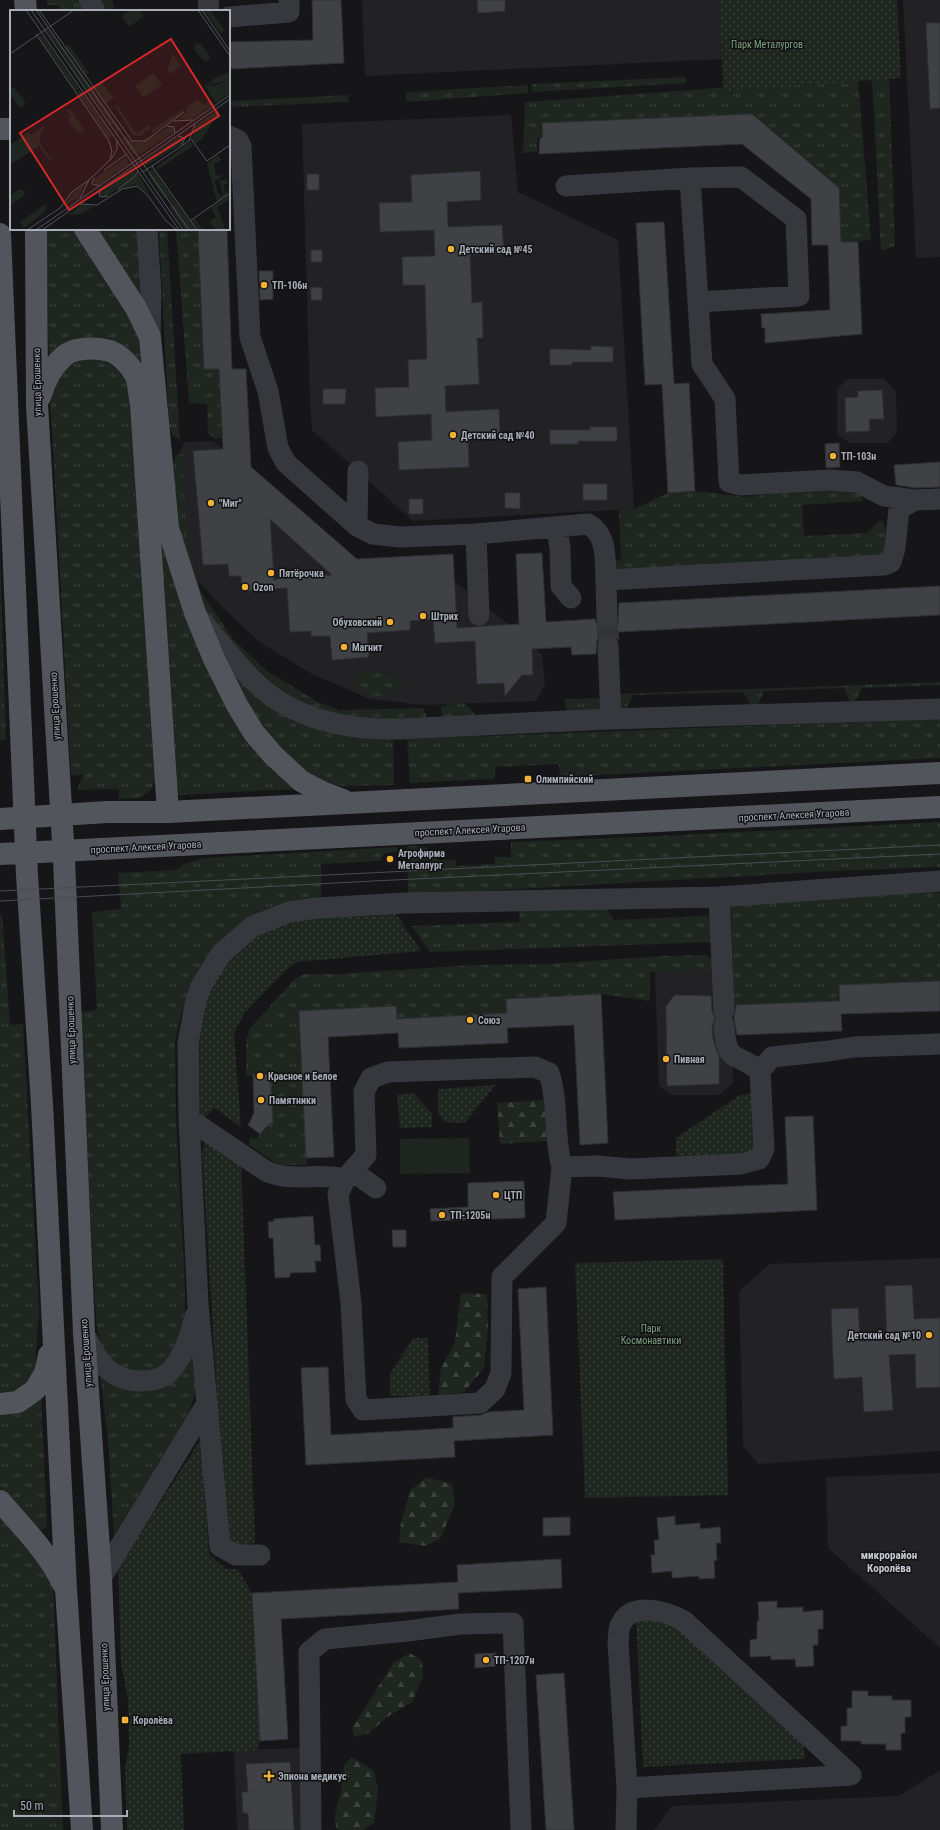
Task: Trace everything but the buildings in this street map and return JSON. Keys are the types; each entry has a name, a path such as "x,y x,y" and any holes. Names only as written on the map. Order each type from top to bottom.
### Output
{"main road":[{"path":"25,0 26,10"},
{"name":"улица Ерошенко","path":"36,230 37,405 64,866 84,1333 101,1578 112,1830"},
{"path":"87,230 136,308 150,337 168,528 195,613 230,692 254,733 273,755 301,781 306,788 307,794 304,800 297,805"},
{"path":"0,234 3,374 27,875 42,1104 66,1589 82,1830"},
{"path":"37,405 43,386 52,370 63,356 78,350 94,349 110,351 126,362 137,379 141,404 168,812"},
{"path":"0,819 107,812 168,812 940,773"},
{"path":"301,781 322,792 350,802"},
{"path":"296,840 297,805"},
{"name":"проспект Алексея Угарова","path":"0,854 940,808"},
{"path":"0,1404 18,1402 35,1390 46,1373 53,1336"},
{"path":"0,1501 44,1551 56,1569 66,1589"}],"street":[{"path":"89,0 94,10"},
{"path":"208,0 209,10"},
{"path":"230,17 289,12 289,0"},
{"path":"230,136 238,140 241,146 250,337 268,391 278,448 286,463 357,526 373,534 400,537 476,534 588,524 596,528 603,540 608,618"},
{"path":"566,186 690,178 741,177 796,219 799,296 698,302"},
{"path":"690,178 702,364 725,399 729,482 741,485 831,480 857,482 884,496 915,500 940,499"},
{"path":"147,230 151,294 150,337"},
{"path":"357,526 358,471"},
{"path":"606,580 884,565 891,562 895,548 899,509 915,500"},
{"path":"558,527 561,586 571,598"},
{"path":"476,534 479,614"},
{"path":"195,613 247,673 277,699 304,713 344,726 377,730 611,719 940,709"},
{"path":"608,645 611,719"},
{"path":"260,1555 236,1555 220,1546 198,1304 189,1119 188,1043 195,1005 200,988 221,954 252,927 289,912 317,908 404,903 719,898 940,881"},
{"path":"719,898 726,1043 728,1051 732,1056 752,1064 760,1071"},
{"path":"562,1167 598,1166 630,1169 741,1164 758,1159 764,1149 760,1071 772,1057 854,1047 940,1044"},
{"path":"535,1068 549,1073 554,1087 557,1150 562,1167 556,1223 502,1277 501,1373 495,1389 480,1403 363,1410 356,1399 351,1303 338,1194 349,1175 366,1155 364,1092 371,1078 388,1072 535,1068"},
{"path":"189,1119 246,1156 266,1171 276,1176 349,1175 376,1188"},
{"path":"84,1333 94,1355 107,1370 131,1381 150,1381 166,1374 180,1359 190,1334 198,1304"},
{"path":"101,1578 206,1405"},
{"path":"626,1830 628,1788 618,1642 620,1625 625,1616 635,1610 660,1611 671,1614 684,1621 851,1775 628,1788"},
{"path":"311,1830 309,1652 325,1640 460,1624 513,1623 521,1830"}],"shaded area":[{"path":"362,0 720,0 722,59 365,76"},
{"path":"903,0 940,0 940,257 916,258"},
{"path":"511,115 518,192 618,240 634,509 413,521 312,430 302,124"},
{"path":"848,379 884,379 896,391 897,432 888,443 849,443 837,434 837,389"},
{"path":"213,441 227,452 349,586 452,579 523,636 542,655 545,685 536,701 424,705 370,699 310,673 258,641 219,604 191,573 176,459 185,442"},
{"path":"723,965 732,975 733,1083 719,1095 672,1095 659,1086 655,974 660,968"},
{"path":"940,1258 940,1451 758,1464 743,1445 739,1291 770,1264"},
{"path":"940,1473 940,1648 828,1548 826,1477"},
{"name":"Эпиона медикус","path":"303,1748 305,1830 237,1830 234,1750"},
{"path":"940,1770 940,1830 654,1830 672,1806 899,1796"}],"green space":[{"path":"47,0 77,0 82,10 59,10 59,5 47,5"},
{"path":"98,0 112,0 115,10 103,10"},
{"name":"Парк Металургов","path":"720,0 897,0 901,78 723,91"},
{"path":"868,0 887,13 895,246 881,251"},
{"path":"685,77 686,83 533,92 532,84"},
{"path":"858,78 871,240 841,242 839,188 752,114 542,123 543,137 538,137 537,152 523,153 525,102"},
{"path":"528,85 528,93 406,102 406,92"},
{"path":"348,95 349,102 230,107 230,101"},
{"path":"46,230 78,230 111,280 130,316 138,334 144,354 147,374 121,347 49,363"},
{"path":"97,230 140,230 143,297 139,294"},
{"path":"159,230 167,230 180,440 173,436 169,426"},
{"path":"176,230 198,230 204,369 219,369 222,438 215,439 208,433 207,404 189,403"},
{"path":"84,355 119,364 132,391 158,776 147,793 143,796 134,798 119,799 119,789 77,790 84,774 71,776 50,393 54,378"},
{"path":"153,433 163,533 173,581 189,626 227,709 240,730 295,789 178,795"},
{"path":"183,453 186,534 200,590 232,638 267,671 318,702 339,710 424,708 427,720 362,722 334,716 292,697 276,686 232,645 195,595 187,569 176,513 173,465 176,455"},
{"path":"851,490 861,495 863,501 802,505 804,536 867,533 879,521 883,522 886,533 887,547 885,554 876,560 619,573 610,565 621,558 619,510 634,509 668,493 695,491 747,497 778,493"},
{"path":"0,555 6,740 0,741"},
{"path":"217,644 260,694 393,738 394,785 343,786 327,783 296,766 251,714"},
{"path":"381,671 407,685 396,687 396,695 371,696 356,687 356,674 362,672"},
{"path":"940,682 940,685 862,688 855,702 850,702 844,688 764,691 757,706 751,706 743,692 633,695 625,711 621,708 618,694"},
{"path":"605,698 601,711 568,714 564,699"},
{"path":"462,702 470,708 476,716 442,720 441,707"},
{"path":"940,719 940,758 560,777 559,764 496,767 494,779 410,783 407,739"},
{"path":"940,822 940,867 835,871 408,895 407,846 423,846 436,853 437,860 456,860 456,866 495,864 495,857 511,857 511,842"},
{"path":"397,847 398,852 385,853 380,861 321,864 321,899 192,985 182,1012 175,1041 176,1118 185,1288 184,1323 174,1358 151,1375 117,1369 100,1343 96,1322 80,1012 97,1010 92,912 121,909 118,873 177,870 184,864 204,858"},
{"path":"932,891 940,894 940,981 840,1001 733,1006 728,911 731,905"},
{"path":"602,902 614,920 705,916 713,919 714,942 430,952 412,926 519,922 520,908"},
{"path":"395,912 421,951 297,962 285,971 244,1014 234,1034 241,1127 215,1108 204,1118 199,1110 196,1047 208,993 229,959 258,934 293,920"},
{"path":"0,915 2,915 10,1025 23,1024 39,1309 35,1369 27,1387 0,1398"},
{"path":"705,955 712,959 714,970 650,972 650,1001 601,994 506,999 507,1013 397,1019 396,1006 299,1011 307,1165 279,1165 249,1145 250,1137 256,1139 269,1124 253,1076 246,1076 246,1040 250,1028 295,979 304,974 339,974 471,965 547,964 661,956"},
{"path":"495,1085 465,1123 444,1122 438,1113 438,1089"},
{"path":"413,1093 432,1114 432,1127 400,1128 397,1095"},
{"path":"755,1093 758,1145 750,1155 676,1156 676,1138 740,1095"},
{"path":"544,1100 547,1141 500,1144 497,1103"},
{"path":"469,1138 470,1173 400,1174 400,1139"},
{"path":"205,1141 241,1159 255,1542 246,1547 226,1541 202,1152"},
{"name":"Парк Космонавтики","path":"723,1259 728,1495 585,1498 575,1263"},
{"path":"461,1293 487,1294 488,1328 484,1368 464,1392 438,1395 441,1368 455,1342"},
{"path":"413,1338 428,1338 430,1396 390,1396 390,1374"},
{"path":"193,1349 197,1387 189,1412 114,1536 109,1452 100,1372 148,1388"},
{"path":"41,1395 47,1522 46,1528 39,1530 23,1517 0,1488 0,1413"},
{"path":"201,1439 209,1554 226,1569 238,1569 252,1593 260,1741 257,1750 181,1754 184,1830 127,1830 125,1768 129,1746 128,1700 121,1663 118,1568"},
{"path":"426,1477 452,1484 455,1505 440,1539 425,1546 399,1542 401,1523 410,1491"},
{"path":"0,1513 33,1549 53,1585 63,1830 0,1830"},
{"path":"654,1616 683,1632 804,1746 805,1759 643,1767 636,1617"},
{"path":"410,1653 422,1661 423,1676 412,1702 387,1717 369,1733 354,1737 352,1728 394,1662"},
{"path":"352,1757 374,1771 378,1792 374,1823 363,1830 338,1830 336,1828 335,1815 341,1792 344,1765"}],"tunnel":[{"path":"607,618 608,645"}],"tram line":[{"path":"0,891 940,845"},
{"path":"0,901 373,881 940,854"}],"place":[{"name":"Детский сад №45","path":"451,249"},
{"name":"ТП-106н","path":"264,285"},
{"name":"Детский сад №40","path":"453,435"},
{"name":"ТП-103н","path":"833,456"},
{"name":"\"Миг\"","path":"211,503"},
{"name":"Пятёрочка","path":"271,573"},
{"name":"Ozon","path":"245,587"},
{"name":"Штрих","path":"423,616"},
{"name":"Обуховский","path":"390,622"},
{"name":"Магнит","path":"344,647"},
{"name":"Олимпийский","path":"528,779"},
{"name":"Агрофирма Металлург","path":"390,859"},
{"name":"Союз","path":"470,1020"},
{"name":"Пивная","path":"666,1059"},
{"name":"Красное и Белое","path":"260,1076"},
{"name":"Памятники","path":"261,1100"},
{"name":"ЦТП","path":"496,1195"},
{"name":"ТП-1205н","path":"442,1215"},
{"name":"Детский сад №10","path":"929,1335"},
{"name":"ТП-1207н","path":"486,1660"},
{"name":"Королёва","path":"125,1720"},
{"name":"Эпиона медикус","path":"269,1776"}],"district":[{"name":"микрорайон Королёва","path":"889,1561"}]}
